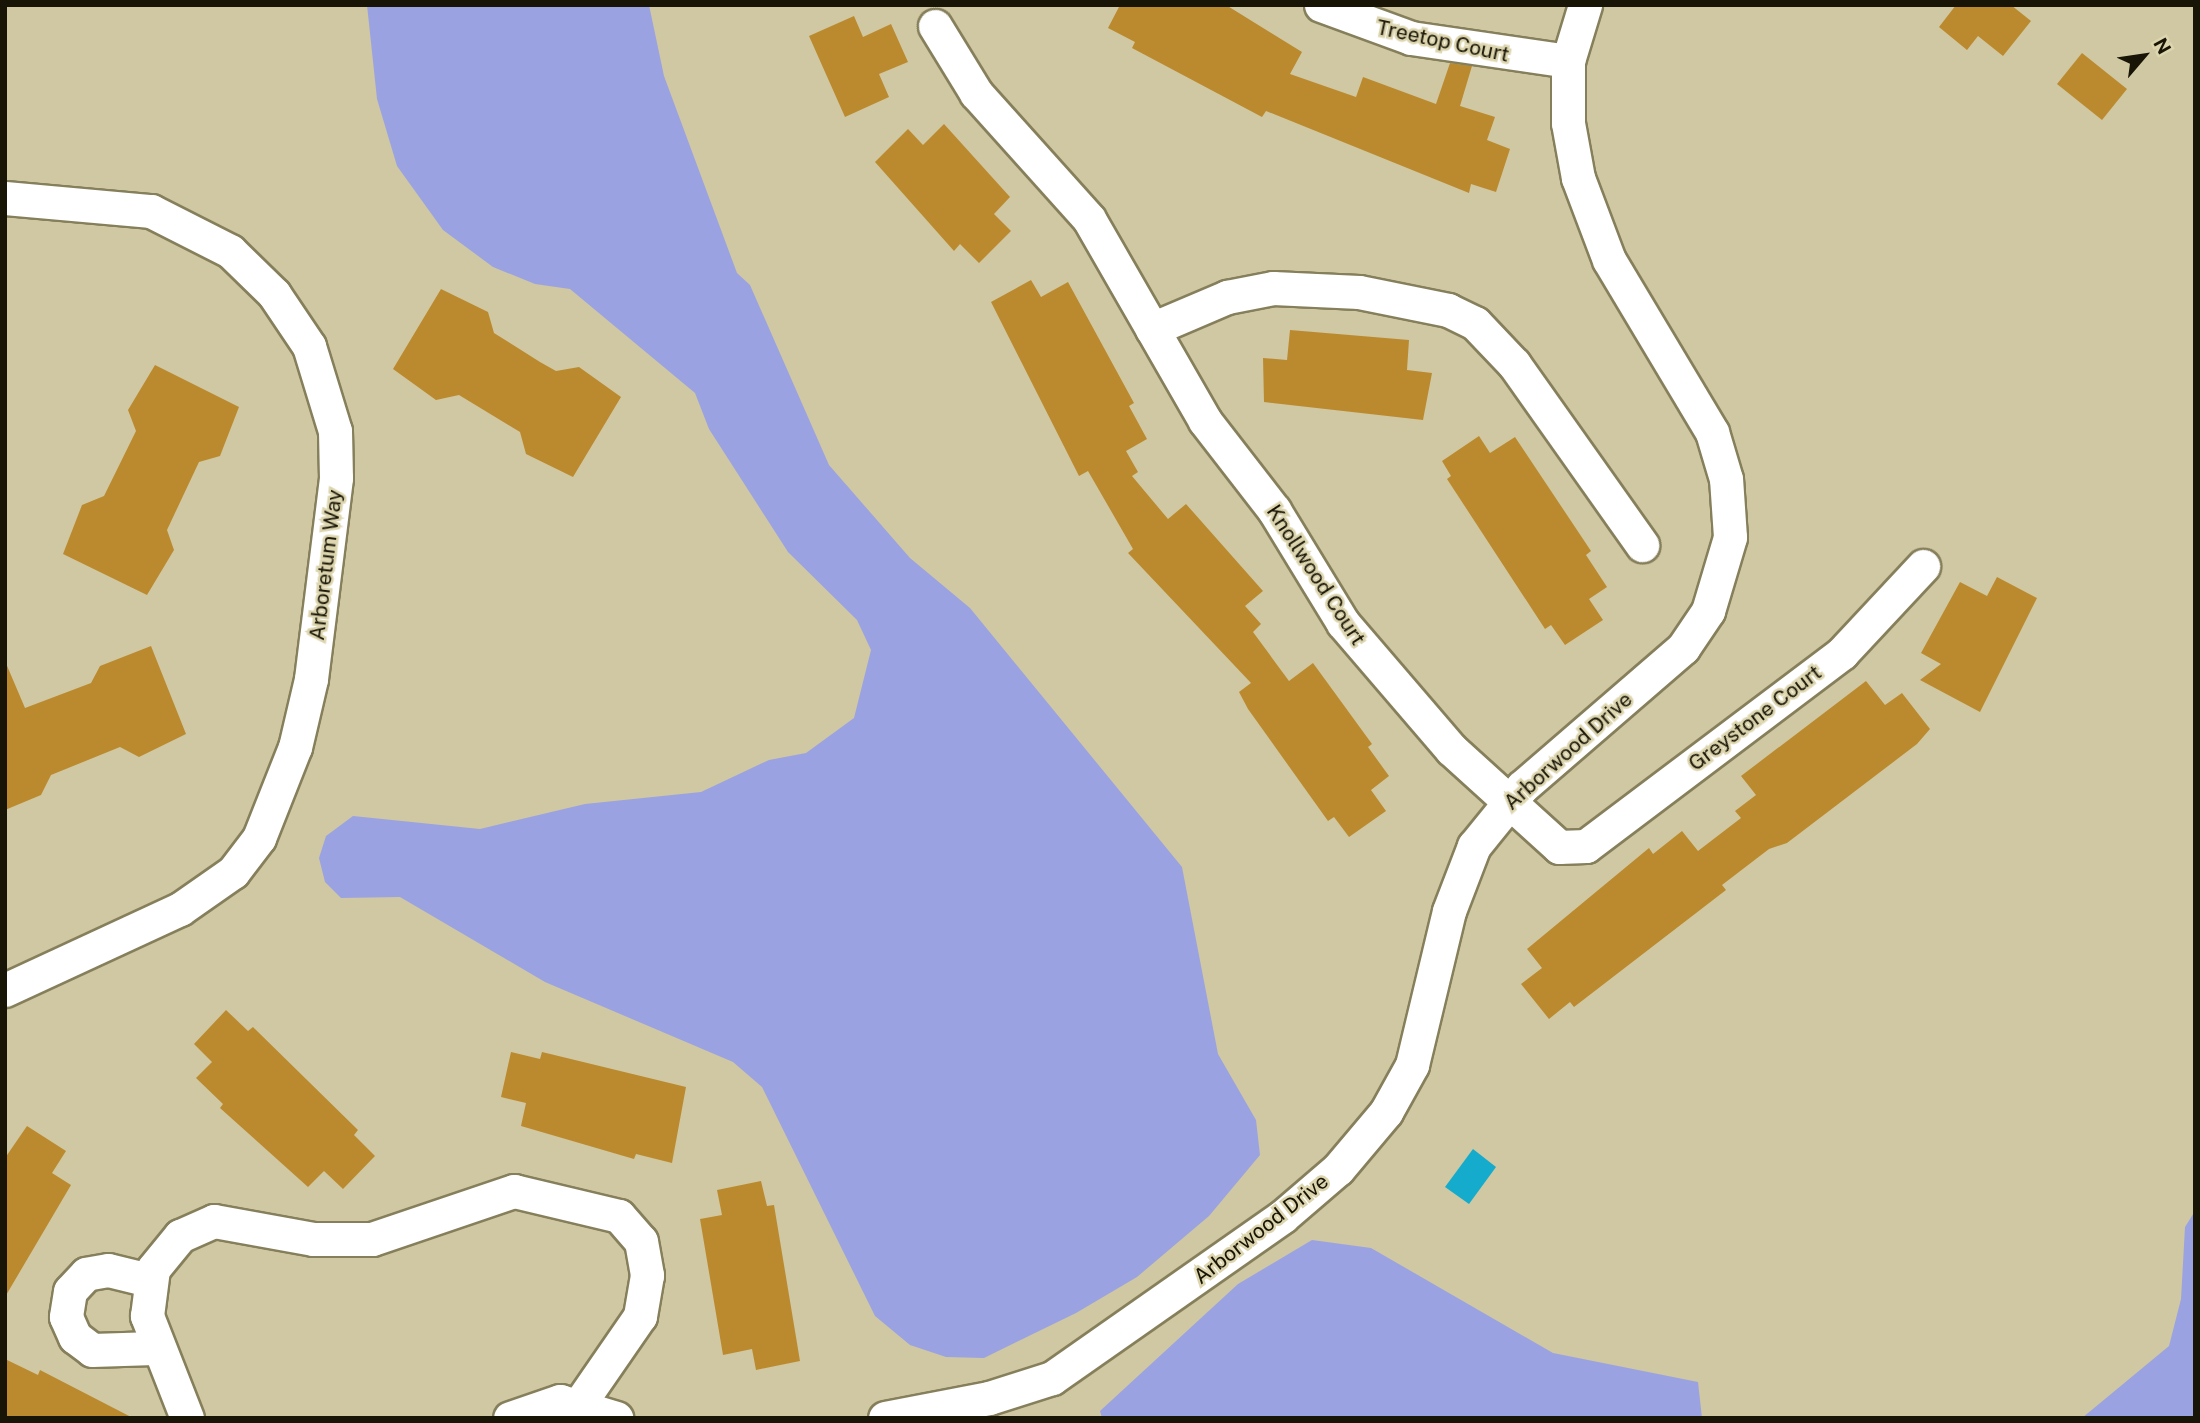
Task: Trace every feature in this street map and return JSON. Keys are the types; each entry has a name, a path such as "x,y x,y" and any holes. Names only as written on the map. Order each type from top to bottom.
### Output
{"street":[{"name":"Treetop Court","path":"1321,5 1410,38 1568,61"},
{"name":"Arborwood Drive","path":"885,1418 918,1414 1020,1391 1070,1368 1282,1217 1338,1168 1386,1112 1409,1071 1458,881 1474,846 1509,801 1688,643 1716,594 1730,537 1726,479 1712,432 1640,318 1591,217 1571,147 1568,61 1585,5"},
{"name":"Knollwood Court","path":"935,26 976,93 1082,209 1205,421 1274,510 1343,623 1419,715 1509,801 1571,851"},
{"name":"Arboretum Way","path":"5,198 151,211 230,251 274,294 309,346 335,431 336,478 311,679 295,747 259,838 233,872 180,909 5,990"},
{"path":"1152,329 1216,301 1273,288 1359,292 1448,310 1475,323 1514,364 1642,545"},
{"name":"Greystone Court","path":"1571,851 1842,653 1923,566"},
{"path":"187,1418 154,1349 147,1316 149,1280 166,1247 207,1223 352,1241 414,1227 503,1193 545,1194 623,1220 640,1241 646,1265 640,1316 580,1403"},
{"path":"149,1280 108,1270 86,1274 68,1294 66,1317 75,1337 92,1350 154,1349"},
{"path":"510,1418 550,1402 580,1403 616,1418"}],"shaded area":[{"path":"367,5 649,5 664,76 737,273 750,285 829,465 910,558 970,608 1182,867 1218,1054 1256,1120 1260,1155 1209,1216 1137,1277 1076,1313 984,1358 946,1357 910,1345 875,1316 762,1087 733,1062 545,982 400,897 341,898 325,882 319,858 326,836 353,816 480,829 585,804 701,792 769,760 806,753 854,718 871,650 857,620 788,552 709,429 695,393 570,289 535,284 493,267 443,230 397,166 377,99"},
{"path":"1473,1149 1496,1167 1469,1204 1445,1187"},
{"path":"2195,1211 2195,1418 2082,1418 2169,1346 2181,1299 2185,1227"},
{"path":"1312,1240 1371,1248 1553,1353 1698,1382 1702,1418 1102,1418 1100,1411 1238,1284"}],"building":[{"path":"1120,5 1226,5 1302,52 1290,74 1356,97 1363,77 1436,104 1450,63 1472,66 1460,106 1495,117 1487,140 1510,149 1496,192 1471,184 1469,193 1266,111 1262,117 1132,48 1135,42 1108,28"},
{"path":"1956,5 2011,5 2031,21 2003,56 1978,36 1967,50 1939,27"},
{"path":"854,16 863,37 891,24 908,62 879,74 889,97 845,117 809,36"},
{"path":"2082,53 2127,89 2102,120 2057,84"},
{"path":"944,124 1010,197 994,214 1011,231 979,263 960,244 954,251 875,162 908,129 923,145"},
{"path":"1031,280 1041,297 1068,282 1134,403 1129,406 1147,439 1126,451 1138,472 1132,476 1168,519 1186,504 1263,591 1245,606 1261,624 1253,632 1289,681 1313,663 1372,744 1368,747 1389,776 1371,790 1386,811 1349,837 1334,817 1328,821 1248,709 1239,692 1251,683 1128,553 1133,549 1088,471 1079,476 991,302"},
{"path":"441,289 488,312 494,333 540,362 556,371 579,367 621,397 573,477 526,454 520,432 459,395 436,400 393,369"},
{"path":"1290,330 1409,340 1407,370 1432,373 1423,420 1264,402 1263,358 1287,360"},
{"path":"155,365 239,407 220,456 199,462 167,530 174,550 147,595 63,554 82,505 104,496 136,431 128,410"},
{"path":"1479,436 1490,453 1515,437 1591,551 1586,555 1607,587 1589,599 1603,620 1565,645 1551,625 1545,629 1447,479 1451,476 1442,461"},
{"path":"1997,577 2037,598 1980,712 1920,680 1941,664 1921,653 1960,582 1987,596"},
{"path":"151,646 186,734 139,757 120,747 51,775 41,795 5,810 5,661 25,708 91,683 100,666"},
{"path":"1866,681 1885,705 1902,693 1930,729 1917,744 1787,843 1769,849 1722,885 1726,890 1574,1007 1570,1002 1549,1019 1521,984 1542,968 1527,949 1649,848 1653,854 1682,831 1698,851 1741,818 1735,811 1756,795 1741,776"},
{"path":"226,1010 248,1031 253,1027 358,1130 354,1135 375,1156 343,1189 324,1171 308,1187 220,1108 223,1104 196,1078 212,1062 194,1044"},
{"path":"511,1052 540,1059 542,1052 686,1087 672,1163 636,1154 634,1159 521,1126 526,1103 501,1097"},
{"path":"27,1126 66,1151 52,1173 71,1185 5,1297 5,1158"},
{"path":"761,1181 767,1206 774,1205 800,1361 756,1370 752,1349 723,1355 700,1219 722,1215 717,1190"},
{"path":"5,1359 38,1375 40,1370 133,1418 5,1418"}]}
